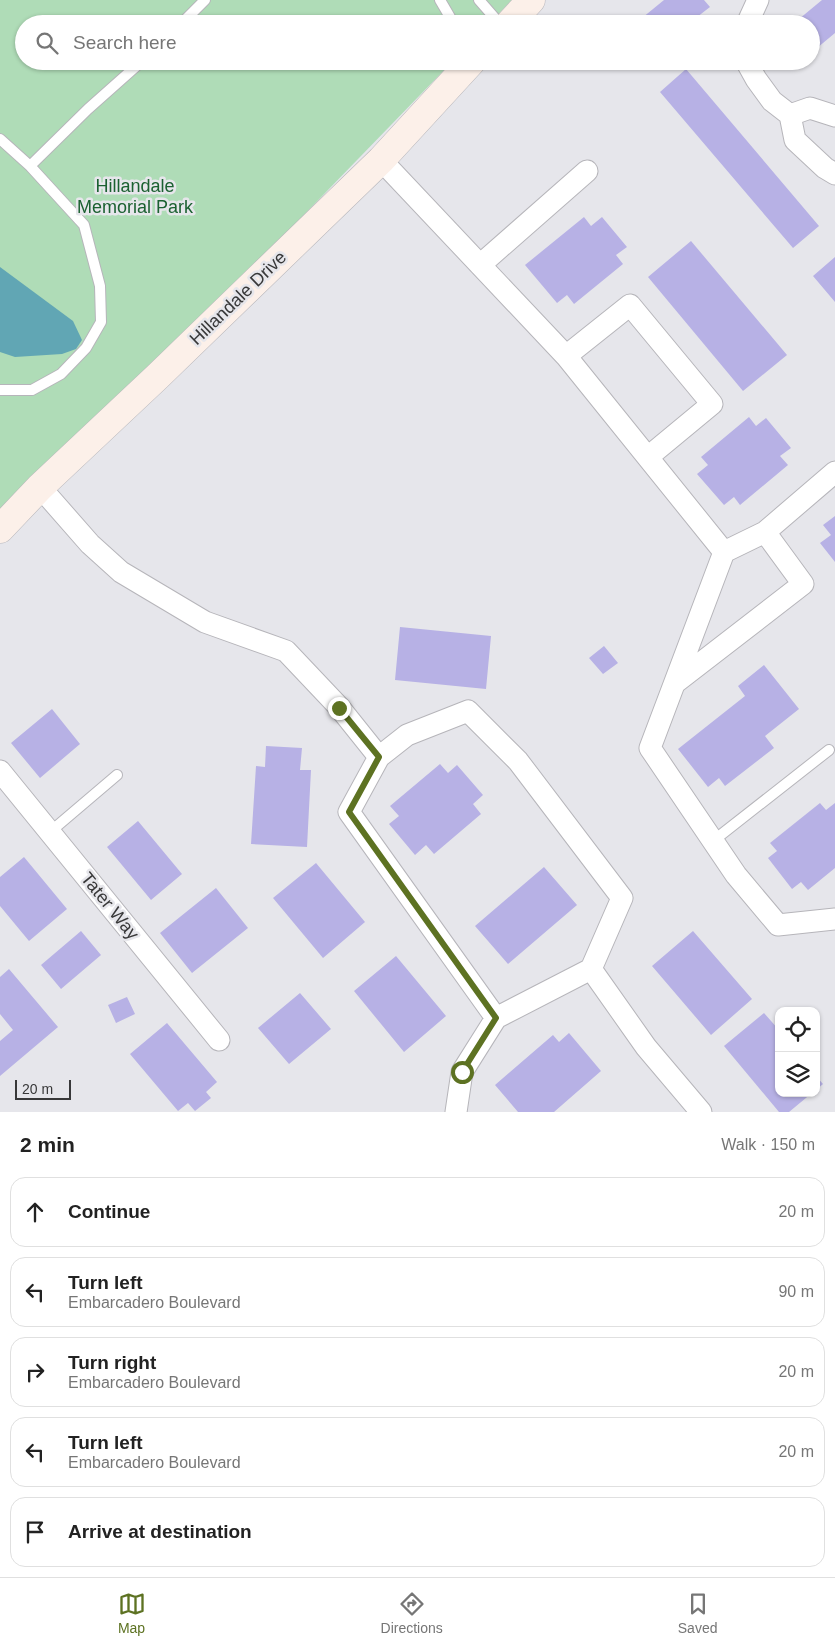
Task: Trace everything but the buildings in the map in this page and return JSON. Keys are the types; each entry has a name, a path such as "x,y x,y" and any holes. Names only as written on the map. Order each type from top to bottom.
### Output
{"main road":[{"path":"517,15 531,0"},
{"name":"Hillandale Drive","path":"0,530 40,487 158,376 381,160 464,70"}],"street":[{"path":"752,15 758,0"},
{"path":"751,70 772,101 790,115 795,140 817,162 835,174"},
{"path":"790,115 810,108 835,116"},
{"path":"381,160 566,356 724,552"},
{"path":"480,265 587,171"},
{"path":"566,356 630,305 712,404 648,457"},
{"path":"835,472 766,532 724,552 650,748 736,875 778,925 835,919"},
{"path":"40,487 90,544 121,572 205,622 286,651 339,708 379,757"},
{"path":"674,684 803,584 766,532"},
{"path":"456,1112 462,1072 496,1018 591,969 622,898 518,761 468,711 407,735 379,757 349,812 496,1018"},
{"name":"Tater Way","path":"0,771 219,1040"},
{"path":"591,969 646,1047 701,1112"}],"lane":[{"path":"190,15 206,0"},
{"path":"440,0 449,15"},
{"path":"479,0 492,15"},
{"path":"30,166 88,109 132,70"},
{"path":"0,139 30,166 84,224 100,286 101,322 86,348 61,374 32,390 0,390"},
{"path":"713,841 829,750"},
{"path":"50,832 117,775"}],"green space":[{"name":"Hillandale Memorial Park","path":"0,0 512,0 498,15 15,15 15,70 444,70 0,533"}],"water":[{"path":"0,267 73,321 82,340 76,349 62,354 15,357 0,352"}],"route":[{"path":"339,708 379,757 349,812 496,1018 462,1072"}]}
